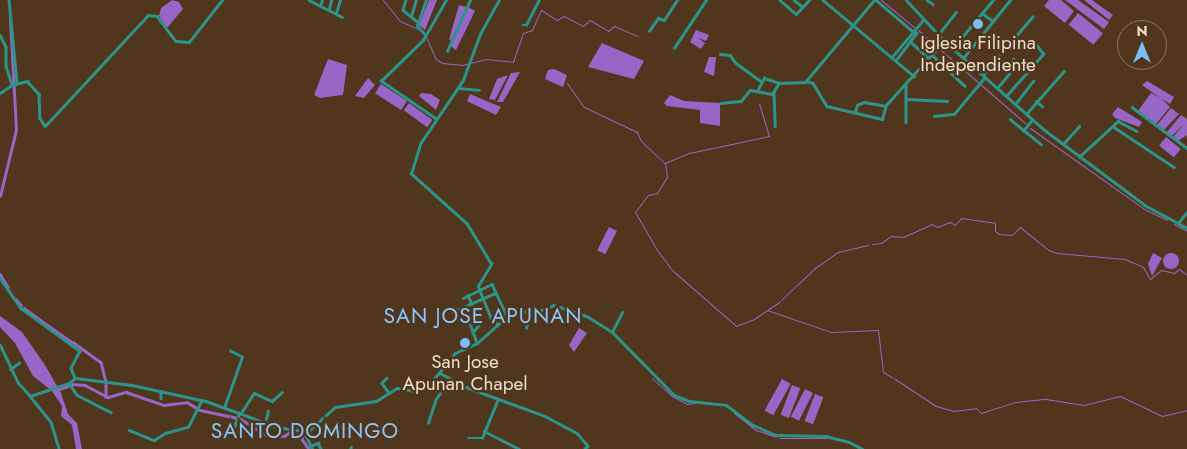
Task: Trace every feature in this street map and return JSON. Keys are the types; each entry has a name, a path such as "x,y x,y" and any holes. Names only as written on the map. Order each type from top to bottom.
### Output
{"street":[{"path":"9,0 15,84"},
{"path":"0,93 15,84 27,80 39,94 40,118 45,126 148,14 157,16 176,41 189,42 222,0"},
{"path":"309,0 342,17"},
{"path":"320,6 322,0"},
{"path":"329,10 332,0"},
{"path":"336,13 340,0"},
{"path":"406,0 403,10 418,22"},
{"path":"411,16 416,0"},
{"path":"426,0 417,26 426,36"},
{"path":"436,119 381,81 426,36 446,0"},
{"path":"447,52 470,0"},
{"path":"497,324 491,319 479,283 491,264 466,224 411,174 417,149 458,88 480,34 499,0"},
{"path":"523,25 526,26 539,0"},
{"path":"649,31 658,18 664,20 677,0"},
{"path":"674,48 706,0"},
{"path":"780,0 796,14 809,0"},
{"path":"794,0 803,7"},
{"path":"823,0 914,76"},
{"path":"806,81 875,0 916,34"},
{"path":"906,0 952,49 1008,95 1032,120 1146,206 1187,228"},
{"path":"927,0 933,4"},
{"path":"952,49 993,0"},
{"path":"964,57 1010,0"},
{"path":"938,35 956,12"},
{"path":"982,13 992,21"},
{"path":"934,116 954,114 1032,17"},
{"path":"892,57 923,20"},
{"path":"896,60 916,34 917,28"},
{"path":"0,35 6,47 6,66 15,84"},
{"path":"907,39 928,58"},
{"path":"757,91 764,78 780,82 806,81 813,83 827,106 882,119 886,106 906,86 944,41"},
{"path":"1008,95 1044,54 1034,42"},
{"path":"720,54 730,55 736,63 761,82"},
{"path":"932,54 965,86"},
{"path":"998,87 1018,64 1013,59"},
{"path":"1026,114 1064,71"},
{"path":"1016,103 1033,81"},
{"path":"721,103 741,101 748,92 757,91 772,94 780,82"},
{"path":"906,86 906,122"},
{"path":"458,88 479,90"},
{"path":"774,91 775,126"},
{"path":"907,99 947,101"},
{"path":"1036,101 1042,106"},
{"path":"854,112 857,105 864,102 886,106"},
{"path":"1132,107 1187,148"},
{"path":"1010,119 1041,144"},
{"path":"1023,131 1032,120"},
{"path":"1079,157 1121,121 1137,131"},
{"path":"1063,144 1079,126"},
{"path":"1114,127 1174,167"},
{"path":"1178,223 1187,212"},
{"path":"0,278 21,308 80,351 71,368 75,378"},
{"path":"462,298 492,284 506,316"},
{"path":"452,312 495,293"},
{"path":"468,295 480,324 473,333"},
{"path":"321,449 318,443 311,448 305,438 308,432 336,407 376,402 397,388 414,391 440,373 455,352 478,343 506,316 517,310 531,311 561,306 612,332 674,395 689,401 726,405 753,425 775,435 825,436 849,442 862,449"},
{"path":"464,307 478,343"},
{"path":"526,328 531,311"},
{"path":"612,332 622,312"},
{"path":"0,345 18,383 51,422 59,449"},
{"path":"224,408 242,357 230,350"},
{"path":"10,368 19,363"},
{"path":"440,373 449,379 545,416 577,432 588,446 585,449"},
{"path":"30,396 69,383 75,378 161,391 202,400 265,423 308,432"},
{"path":"387,378 382,383 389,393"},
{"path":"428,422 436,399 449,379"},
{"path":"69,383 77,395 111,412"},
{"path":"161,391 161,398"},
{"path":"229,428 232,430 240,413 254,393 272,400 282,392"},
{"path":"468,438 482,438 498,399"},
{"path":"129,430 154,440 164,433 188,428 202,400"},
{"path":"265,423 268,411"},
{"path":"484,431 519,449"}],"shaded area":[{"path":"172,0 179,2 183,9 167,28 159,16 161,8"},
{"path":"429,0 437,0 425,30 419,25"},
{"path":"1049,0 1061,0 1074,11 1065,23 1044,6"},
{"path":"1065,0 1078,0 1109,22 1104,29"},
{"path":"1084,0 1092,0 1113,15 1109,20"},
{"path":"459,5 466,7 456,42 449,40"},
{"path":"468,7 475,11 456,50 450,46"},
{"path":"1078,13 1103,33 1093,45 1069,25"},
{"path":"696,30 709,35 706,41 698,38 705,43 701,49 690,42"},
{"path":"602,43 644,61 634,79 588,67"},
{"path":"709,57 716,57 714,76 704,72"},
{"path":"328,59 347,65 343,95 320,98 314,95"},
{"path":"554,69 567,75 563,87 545,79 548,70"},
{"path":"520,72 503,102 497,102 511,73"},
{"path":"508,75 495,100 489,99 497,79"},
{"path":"368,78 375,85 364,98 355,96"},
{"path":"1147,81 1174,97 1170,104 1162,99 1170,107 1156,124 1138,111 1151,93 1160,98 1142,85"},
{"path":"381,84 407,101 401,110 375,93"},
{"path":"421,93 431,94 440,100 436,110 419,96"},
{"path":"470,94 501,107 496,115 467,101"},
{"path":"670,95 684,101 720,103 720,126 700,123 700,110 667,106 664,103"},
{"path":"409,103 432,120 427,127 404,110"},
{"path":"1118,107 1142,122 1139,127 1115,118 1112,114"},
{"path":"1171,108 1179,114 1164,130 1157,125"},
{"path":"1181,115 1187,119 1187,135 1178,141 1173,137 1185,123 1172,136 1167,132"},
{"path":"1166,137 1181,149 1174,158 1159,146"},
{"path":"609,227 617,231 605,254 597,250"},
{"path":"1153,253 1162,258 1152,276 1148,264"},
{"path":"1171,253 1179,261 1171,269 1163,261"},
{"path":"0,316 22,332 45,365 61,393 68,414 77,423 82,449 76,449 72,425 61,416 62,406 52,391 33,376 15,343 0,327"},
{"path":"579,328 587,333 574,352 569,345"},
{"path":"782,379 791,384 773,415 765,410"},
{"path":"792,385 800,388 789,418 781,415"},
{"path":"805,389 813,393 799,421 791,417"},
{"path":"815,394 823,397 813,424 805,421"}],"waterway":[{"path":"383,0 400,21 418,29"},
{"path":"881,0 915,28"},
{"path":"426,37 436,59 442,63 462,65 486,59 513,62 523,33 532,30 541,10 557,20 564,16 583,26 590,20 608,31 614,26 638,36"},
{"path":"0,196 16,130 10,19"},
{"path":"918,30 1026,124"},
{"path":"567,83 584,107 637,132 641,141 665,163 689,153 769,136 759,104"},
{"path":"1030,128 1146,210 1167,220"},
{"path":"665,163 667,177 657,193 648,195 635,212 657,250 673,271 736,326 754,319 779,302 815,268 838,252 868,245"},
{"path":"872,244 881,243 891,236 903,237 932,224 937,227 950,222 955,225 961,218 995,223 995,231 999,234 1012,235 1020,227 1048,250 1057,253 1125,259 1143,267 1150,279 1161,270 1174,273 1179,269 1187,275"},
{"path":"1174,224 1187,231"},
{"path":"0,274 8,287"},
{"path":"16,299 21,305"},
{"path":"24,308 38,318"},
{"path":"767,310 831,332 878,330 883,372 893,378"},
{"path":"39,319 71,341"},
{"path":"73,342 101,362 106,382"},
{"path":"652,378 672,396 687,404 695,403"},
{"path":"895,379 936,406 953,411 976,408 981,413 1015,402 1046,399 1084,405 1120,396 1162,416 1187,410"},
{"path":"72,384 85,385 108,397 126,392 164,405 187,402 198,409"},
{"path":"106,385 106,397"},
{"path":"56,390 68,386"},
{"path":"200,410 237,418"},
{"path":"734,413 756,430 776,437"},
{"path":"239,418 266,435 284,436 293,430"},
{"path":"304,434 302,439 309,449"},
{"path":"779,438 828,438"}],"place":[{"name":"Iglesia Filipina Independiente","path":"978,24"},
{"name":"San Jose Apunan Chapel","path":"465,343"}],"district":[{"name":"SAN JOSE APUNAN","path":"483,316"},
{"name":"SANTO DOMINGO","path":"305,431"}]}
